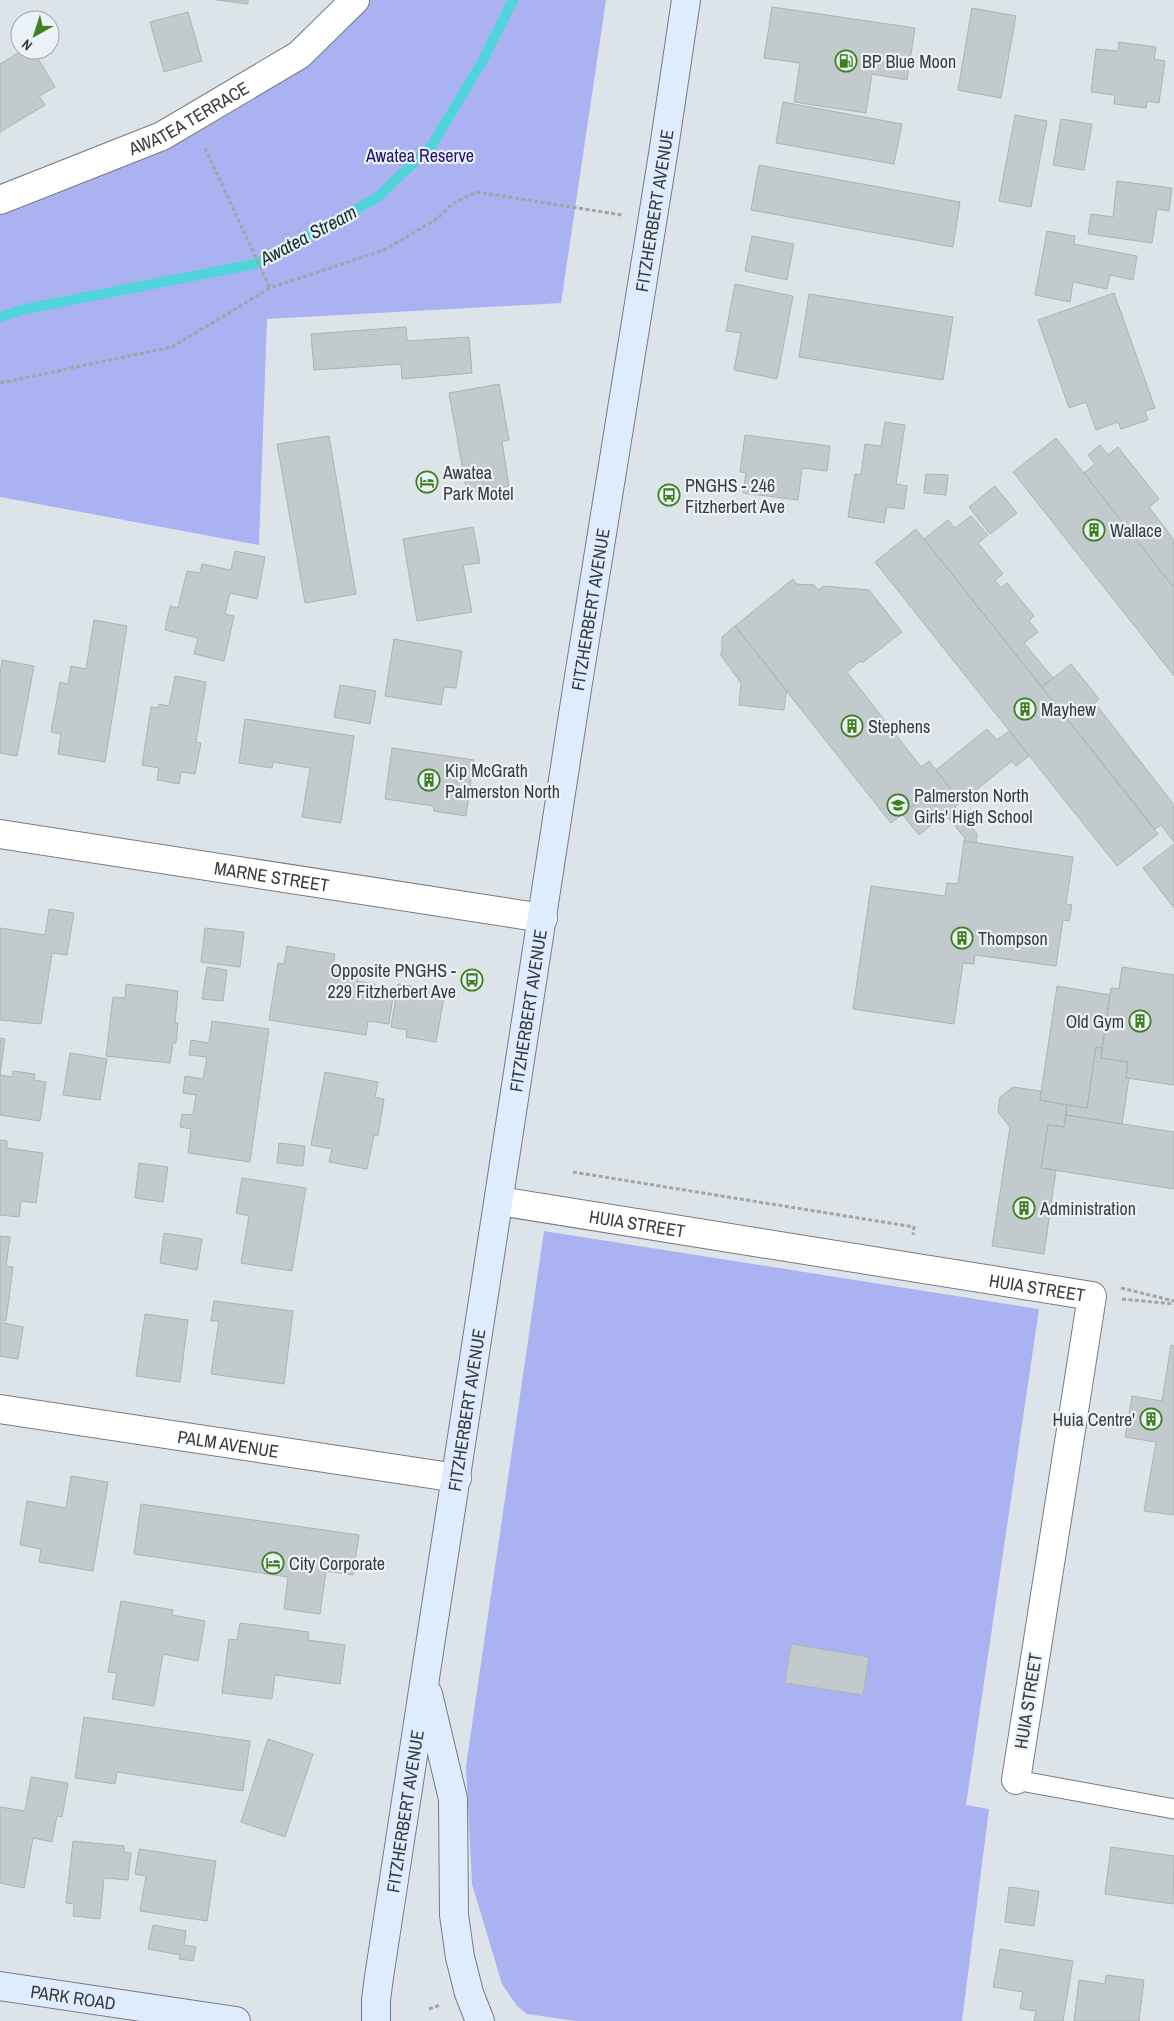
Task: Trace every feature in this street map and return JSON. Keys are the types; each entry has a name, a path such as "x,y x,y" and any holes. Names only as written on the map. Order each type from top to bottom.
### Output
{"main road":[{"name":"FITZHERBERT AVENUE","path":"376,2021 379,1977 578,680 686,0"},
{"path":"425,1681 453,1798 454,1915 460,1957 469,1993 480,2021"},
{"name":"PARK ROAD","path":"0,1986 236,2021"}],"street":[{"name":"AWATEA TERRACE","path":"0,200 162,136 300,55 355,0"},
{"name":"MARNE STREET","path":"0,834 543,918"},
{"name":"HUIA STREET","path":"499,1201 1092,1296 1016,1780"},
{"name":"PALM AVENUE","path":"0,1409 457,1478"}],"lane":[{"path":"1016,1780 1174,1809"}],"path":[{"path":"190,119 230,198 270,288"},
{"path":"0,383 172,347 270,288 384,250 438,218 452,204 476,192 652,220"},
{"path":"1122,1288 1174,1302"},
{"path":"1092,1296 1174,1302"}],"green space":[{"name":"Awatea Reserve","path":"355,0 606,0 561,303 267,319 259,545 0,497 0,200 162,136"},
{"path":"544,1231 1039,1309 966,1805 989,1809 962,2021 576,2021 527,2014 517,2006 502,1984 472,1884 466,1766"}],"building":[{"path":"217,0 248,0 248,4"},
{"name":"BP Blue Moon","path":"772,7 915,28 907,80 872,74 866,113 794,102 800,63 764,58"},
{"path":"972,8 1016,16 1001,98 958,90"},
{"path":"188,12 202,61 164,72 150,22"},
{"path":"1119,42 1156,47 1154,59 1165,61 1159,103 1147,101 1146,108 1114,104 1115,95 1091,92 1096,49 1118,51"},
{"path":"10,58 10,60 39,60 55,87 39,96 45,105 0,132 0,64"},
{"path":"783,102 902,124 894,164 776,143"},
{"path":"1015,115 1047,121 1031,207 999,201"},
{"path":"1061,119 1092,124 1084,170 1053,165"},
{"path":"759,165 960,202 953,247 751,210"},
{"path":"1117,181 1172,188 1169,211 1157,209 1152,243 1088,234 1091,214 1113,217"},
{"path":"1047,231 1075,236 1074,244 1137,256 1133,280 1110,275 1107,289 1073,282 1070,302 1035,295"},
{"path":"752,236 794,244 787,280 745,271"},
{"path":"735,284 793,296 777,379 734,370 741,333 726,331"},
{"path":"1114,293 1155,408 1145,411 1148,420 1121,429 1118,422 1096,430 1086,402 1069,408 1038,320"},
{"path":"809,294 953,317 943,380 799,357"},
{"path":"406,327 407,341 469,337 472,373 402,379 401,364 314,370 311,334"},
{"path":"499,384 509,440 502,442 509,486 467,493 449,393"},
{"path":"885,422 905,425 896,484 907,486 904,509 887,507 884,523 848,517 855,474 861,475 865,444 881,446"},
{"path":"745,435 830,446 827,471 802,468 798,500 743,493 746,473 740,472"},
{"path":"329,436 356,594 305,603 277,444"},
{"name":"Wallace","path":"1056,438 1174,588 1174,676 1013,472"},
{"path":"1100,445 1108,455 1118,447 1159,499 1149,507 1174,540 1174,588 1084,473 1095,464 1088,455"},
{"path":"926,474 948,475 946,495 924,493"},
{"path":"995,486 1017,513 990,534 969,507"},
{"path":"971,516 988,535 978,543 1003,574 995,580 1001,588 1007,583 1034,616 1029,621 1038,632 1024,643 1053,678 1042,687 924,539 948,520 955,528"},
{"path":"473,527 480,563 463,565 472,612 417,621 403,539"},
{"name":"Mayhew","path":"916,529 1158,834 1117,866 875,562"},
{"path":"235,551 265,557 257,599 230,593 225,614 234,616 224,661 194,654 198,638 165,630 170,606 178,608 187,571 200,573 202,564 231,570"},
{"name":"Stephens","path":"793,579 796,584 814,585 818,590 824,586 869,590 902,632 862,663 860,661 847,672 921,767 929,761 953,792 935,806 926,795 891,823 735,626"},
{"path":"94,620 127,626 105,762 58,754 61,734 51,732 60,682 68,684 71,666 86,669"},
{"path":"735,626 788,692 786,694 784,710 739,705 741,683 720,654 722,653 722,637"},
{"path":"394,639 462,651 456,688 444,687 441,705 385,696"},
{"path":"2,660 34,666 17,756 0,753 0,673"},
{"path":"1071,664 1099,699 1095,703 1174,805 1174,842 1161,825 1155,829 1042,687"},
{"path":"175,676 206,682 196,742 201,743 195,774 181,772 179,784 157,780 159,768 142,765 151,707 158,708 159,704 169,706"},
{"path":"340,685 376,691 370,724 334,717"},
{"path":"245,719 354,736 341,823 302,817 310,768 273,762 272,768 239,763"},
{"path":"987,729 997,740 1009,731 1029,756 1016,766 1012,761 955,807 977,834 976,843 964,841 965,838 946,815 919,835 902,814 926,795 935,806 953,792 936,770"},
{"name":"Kip McGrath Palmerston North","path":"392,748 474,760 466,816 434,811 433,806 385,799"},
{"name":"Thompson","path":"964,841 1073,857 1066,904 1072,905 1069,921 1063,920 1056,966 975,955 974,964 963,963 954,1024 853,1009 871,886 945,896 947,883 958,884"},
{"path":"1174,844 1174,908 1143,868"},
{"path":"49,909 74,913 67,955 52,953 41,1024 0,1020 0,928 45,935"},
{"path":"205,928 244,932 240,967 201,962"},
{"path":"287,946 335,954 333,967 358,971 357,981 375,984 373,994 393,997 389,1024 368,1021 366,1035 269,1020 278,963 284,964"},
{"path":"207,967 227,970 223,1001 202,999"},
{"name":"Old Gym","path":"1122,967 1174,975 1174,1085 1126,1078 1128,1062 1101,1058 1111,988 1119,989"},
{"path":"126,984 178,991 175,1023 178,1023 176,1043 173,1043 170,1063 106,1056 113,997 125,998"},
{"path":"398,984 445,992 436,1042 406,1037 407,1030 391,1027"},
{"path":"1057,986 1110,995 1102,1048 1096,1047 1087,1108 1040,1100"},
{"path":"212,1021 269,1029 250,1162 188,1153 191,1129 180,1127 182,1114 193,1115 196,1095 183,1093 185,1076 203,1079 207,1057 189,1055 191,1040 209,1043"},
{"path":"0,1038 5,1039 0,1075"},
{"path":"1096,1047 1102,1048 1101,1058 1128,1062 1126,1078 1129,1078 1122,1124 1066,1115 1067,1105 1087,1108"},
{"path":"70,1053 107,1059 100,1100 63,1095"},
{"path":"13,1071 35,1074 34,1080 46,1082 40,1121 0,1115 0,1075 12,1077"},
{"path":"325,1072 378,1082 375,1097 384,1099 378,1136 374,1135 367,1169 329,1162 332,1149 311,1145"},
{"name":"Administration","path":"1013,1087 1041,1091 1040,1100 1067,1105 1064,1127 1048,1125 1041,1168 1056,1170 1044,1254 992,1246 1010,1127 998,1112 1000,1097"},
{"name":"Administration","path":"1066,1115 1174,1132 1174,1189 1041,1168 1048,1125 1064,1127"},
{"path":"0,1140 7,1141 7,1148 43,1153 36,1203 21,1201 19,1217 0,1215"},
{"path":"279,1143 305,1146 303,1166 277,1163"},
{"path":"139,1163 168,1167 163,1202 135,1198"},
{"path":"242,1178 306,1188 292,1271 241,1263 249,1216 236,1213"},
{"path":"164,1233 202,1239 197,1270 160,1263"},
{"path":"0,1236 10,1237 6,1266 13,1267 6,1321 0,1320"},
{"path":"214,1301 293,1311 284,1384 211,1374 219,1321 211,1321"},
{"path":"145,1314 188,1320 180,1382 136,1376"},
{"path":"0,1322 23,1327 18,1359 0,1356"},
{"name":"Huia Centre'","path":"1171,1345 1174,1346 1174,1515 1144,1511 1156,1442 1125,1437 1132,1396 1162,1401"},
{"path":"71,1476 108,1482 93,1571 39,1562 41,1549 20,1545 27,1501 66,1508"},
{"name":"City Corporate","path":"141,1504 359,1535 353,1575 326,1571 320,1614 284,1609 288,1577 134,1554"},
{"path":"121,1601 173,1610 172,1615 205,1621 198,1661 163,1654 154,1706 112,1699 117,1673 108,1672"},
{"path":"240,1623 309,1632 308,1640 345,1645 340,1684 275,1675 272,1699 222,1693 229,1639 237,1640"},
{"path":"791,1644 869,1657 863,1695 785,1683"},
{"path":"84,1717 250,1741 243,1791 117,1772 115,1784 75,1778"},
{"path":"268,1739 313,1754 285,1837 241,1822"},
{"path":"31,1777 68,1783 62,1817 57,1816 52,1842 33,1838 24,1888 0,1883 0,1807 25,1811"},
{"path":"73,1841 124,1846 124,1852 131,1853 128,1880 104,1878 100,1919 73,1916 74,1904 66,1903"},
{"path":"1111,1847 1174,1856 1173,1904 1105,1894"},
{"path":"139,1849 216,1861 207,1921 140,1911 146,1876 135,1874"},
{"path":"1009,1887 1039,1891 1034,1926 1005,1922"},
{"path":"153,1925 186,1931 184,1945 196,1947 193,1961 179,1959 180,1955 148,1949"},
{"path":"1000,1949 1073,1961 1063,2021 1034,2021 1036,2011 1020,2009 1023,1992 993,1987"},
{"path":"1106,1975 1144,1980 1139,2021 1074,2021 1079,1980 1105,1984"}],"waterway":[{"name":"Awatea Stream","path":"0,317 21,310 259,263 378,197 432,145 483,60 513,0"}],"place":[{"name":"BP Blue Moon","path":"846,61"},
{"name":"Awatea Park Motel","path":"427,482"},
{"name":"PNGHS - 246 Fitzherbert Ave","path":"669,495"},
{"name":"Wallace","path":"1094,530"},
{"name":"Mayhew","path":"1025,709"},
{"name":"Stephens","path":"852,726"},
{"name":"Kip McGrath Palmerston North","path":"429,780"},
{"name":"Palmerston North Girls' High School","path":"898,805"},
{"name":"Thompson","path":"962,938"},
{"name":"Opposite PNGHS - 229 Fitzherbert Ave","path":"472,980"},
{"name":"Old Gym","path":"1140,1021"},
{"name":"Administration","path":"1024,1208"},
{"name":"Huia Centre'","path":"1151,1419"},
{"name":"City Corporate","path":"273,1563"}]}
